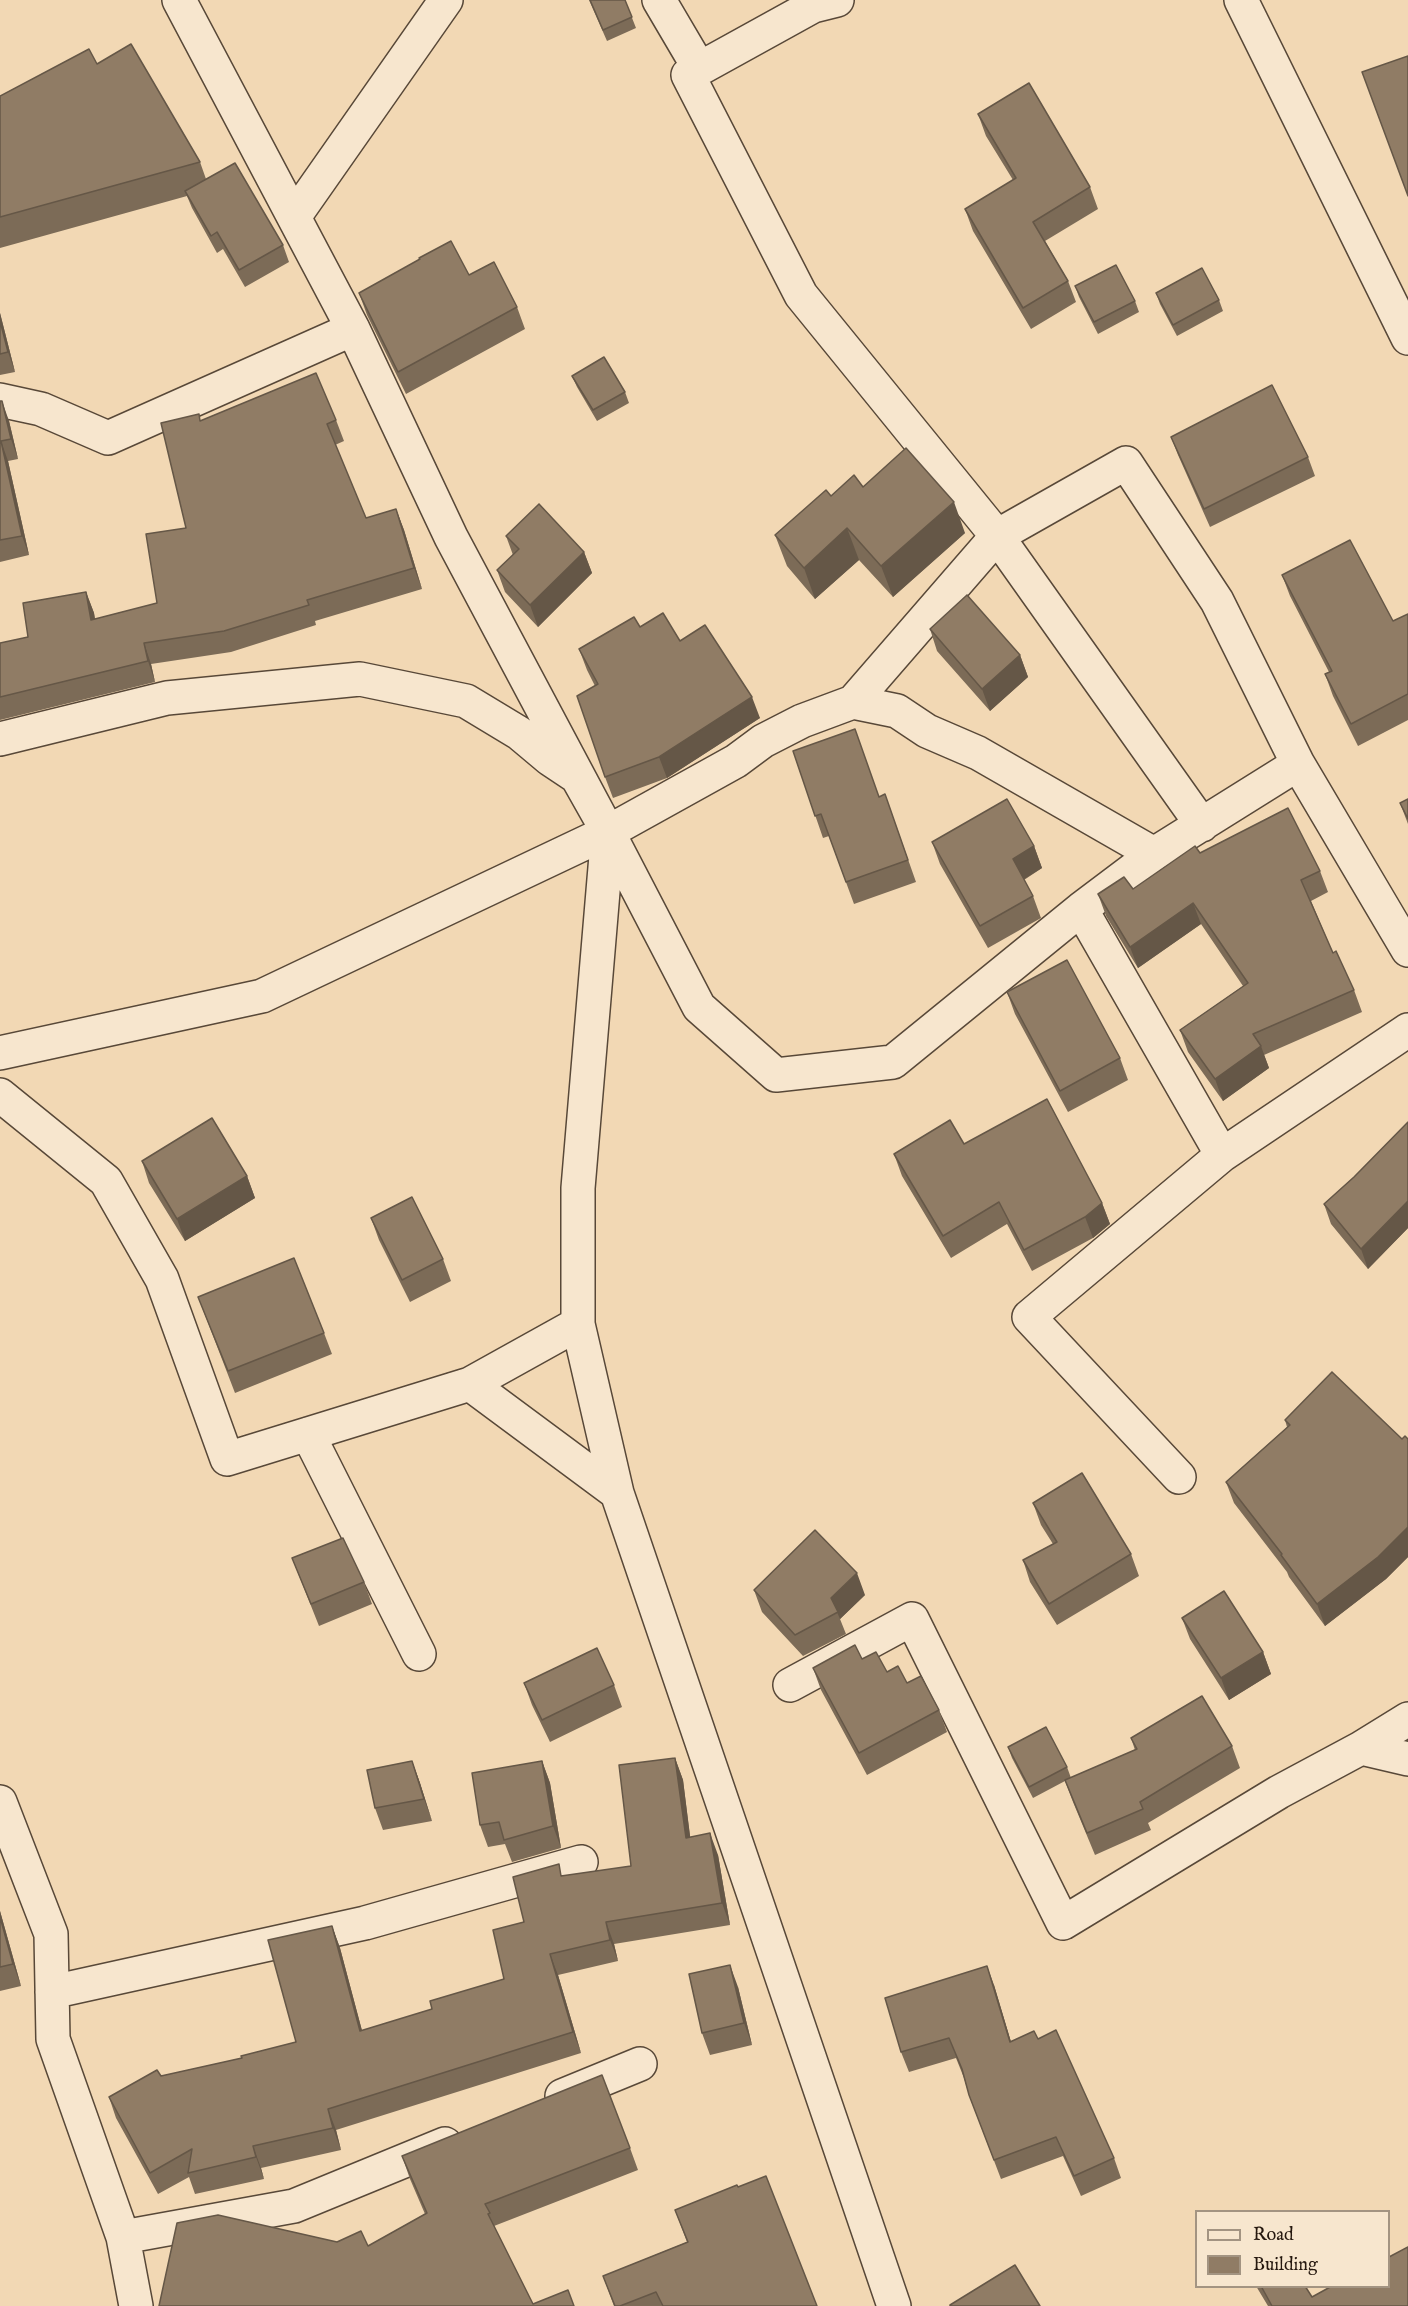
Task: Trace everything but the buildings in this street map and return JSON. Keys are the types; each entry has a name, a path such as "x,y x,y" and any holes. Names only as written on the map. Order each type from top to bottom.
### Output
{"street":[{"path":"178,0 352,329 451,537 699,1007 776,1075 894,1062 1081,909 1154,854 1299,764"},
{"path":"294,217 446,0"},
{"path":"659,0 699,68"},
{"path":"837,0 813,6 688,75 801,296 997,536 1202,825"},
{"path":"1241,0 1408,338"},
{"path":"0,400 40,409 108,438 352,329"},
{"path":"0,1053 262,996 608,832 736,761 763,741 802,721 853,702 997,536 1126,463 1217,602 1299,764 1408,950"},
{"path":"0,739 166,698 360,679 466,701 519,734 577,777 608,832 578,1188 578,1324 617,1493 894,2306"},
{"path":"853,702 897,711 927,731 978,753 1154,854"},
{"path":"1081,909 1222,1155"},
{"path":"1179,1477 1029,1317 1222,1155 1408,1030"},
{"path":"0,1095 106,1181 162,1279 227,1459 470,1384 578,1324"},
{"path":"470,1384 617,1493"},
{"path":"308,1434 419,1654"},
{"path":"790,1685 912,1619 1063,1923 1279,1792 1361,1748 1408,1719"},
{"path":"1361,1748 1408,1759"},
{"path":"0,1803 51,1934 53,2039 123,2237 136,2306"},
{"path":"52,1992 366,1923 582,1862"},
{"path":"532,2108 640,2064"},
{"path":"123,2237 294,2206 467,2135"}]}
